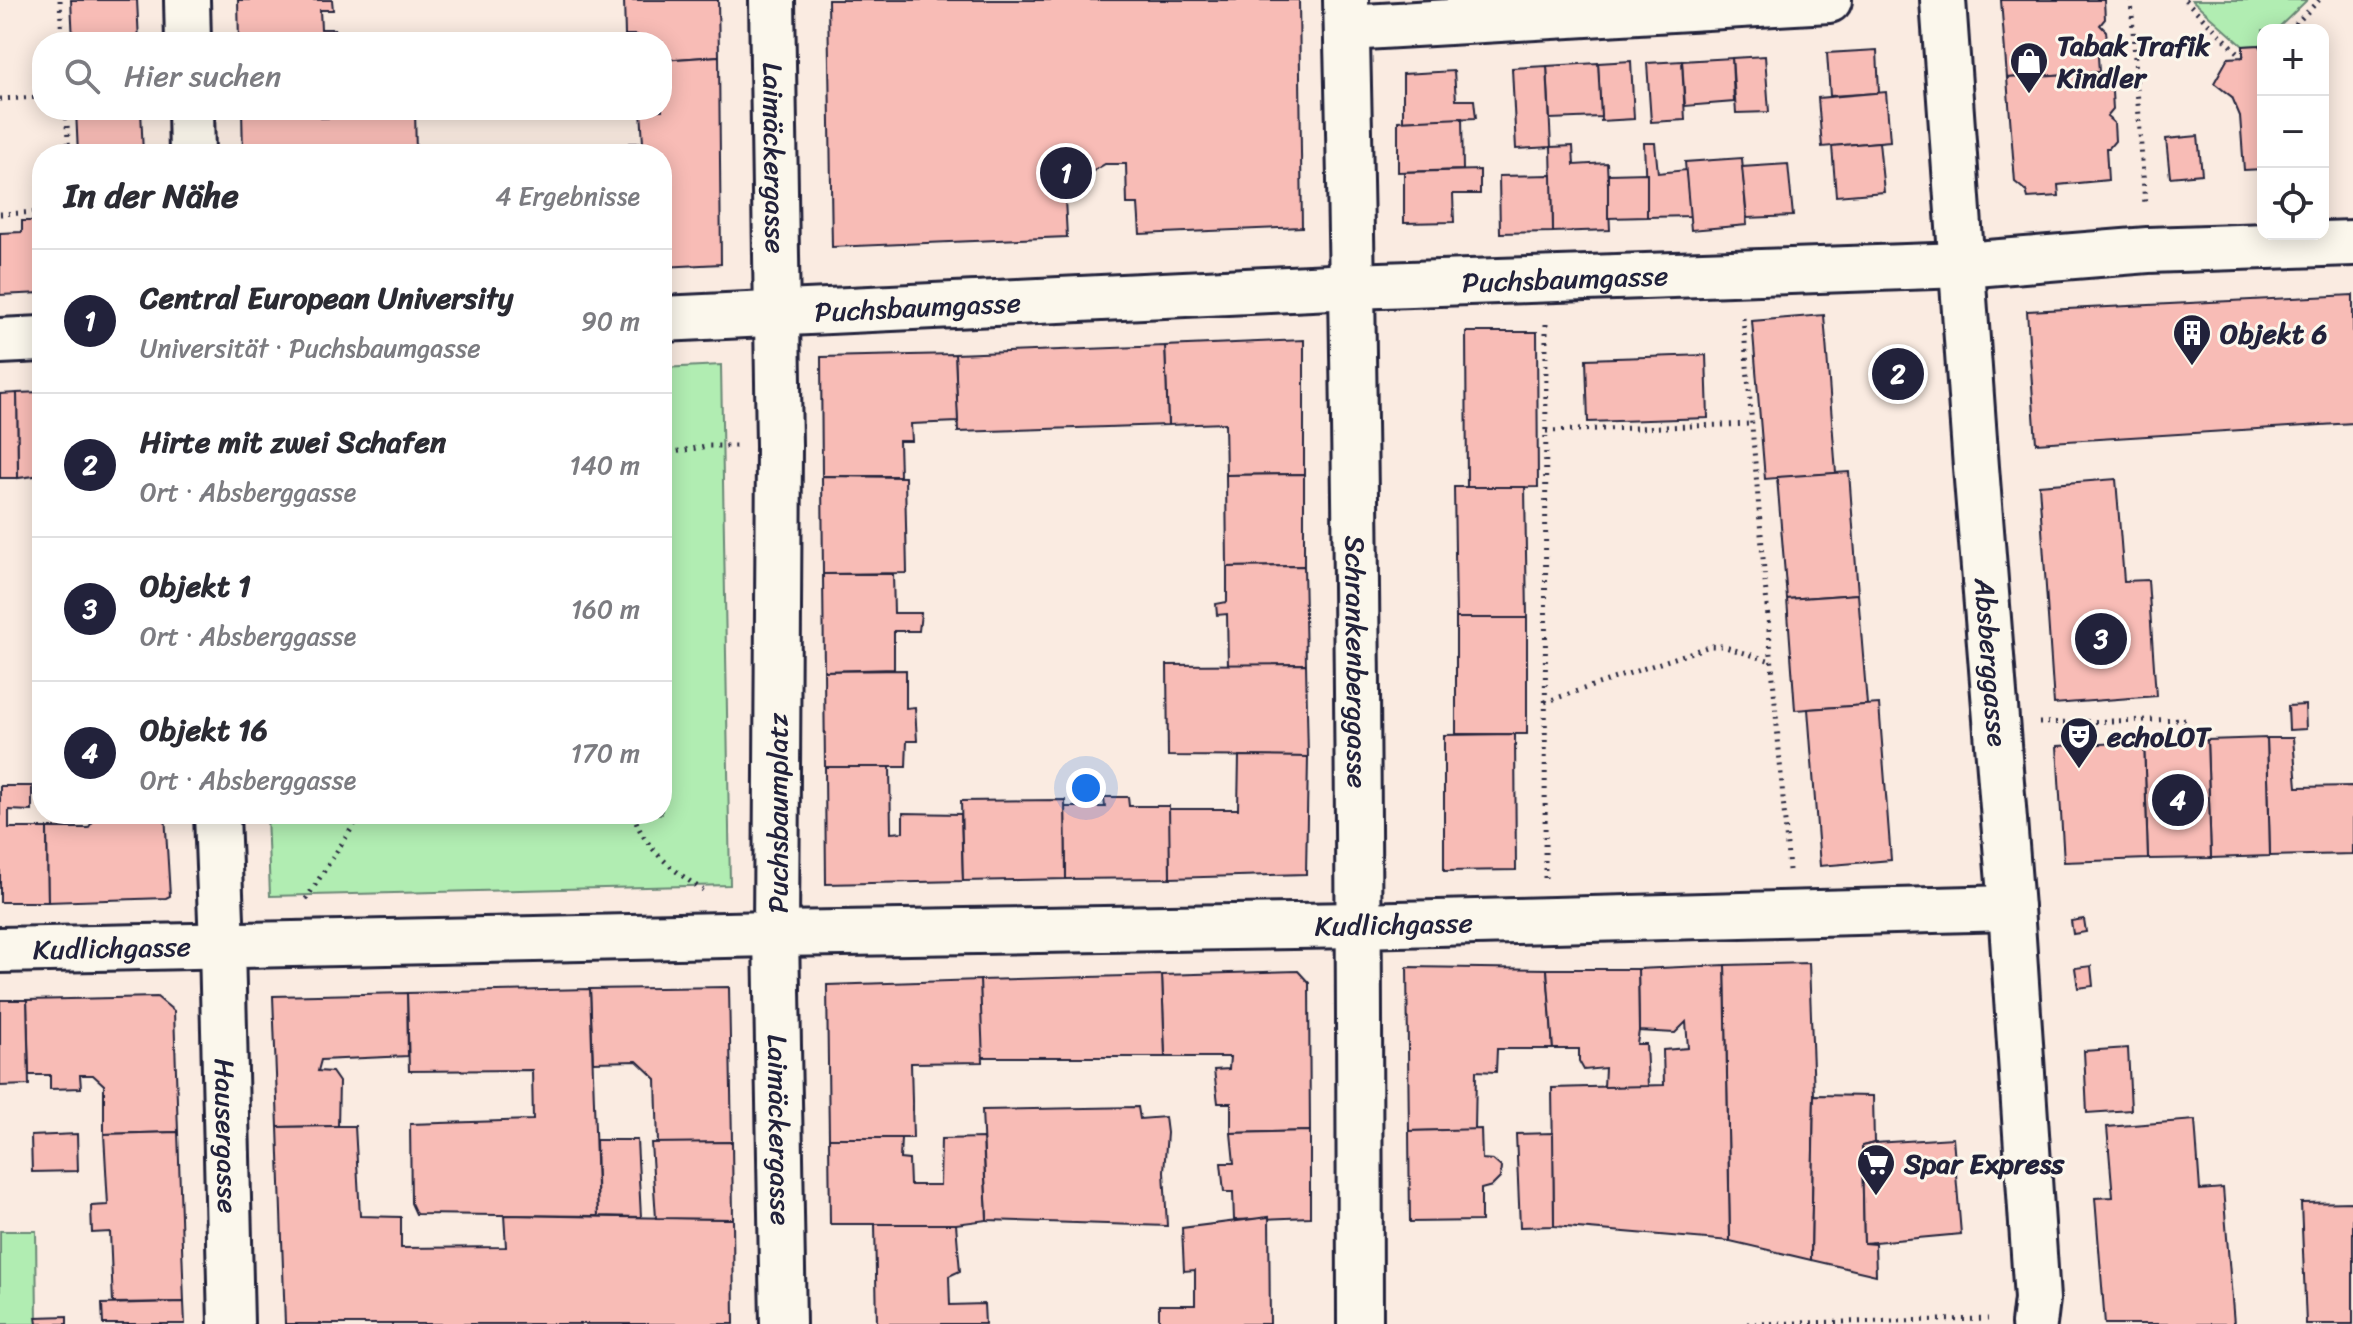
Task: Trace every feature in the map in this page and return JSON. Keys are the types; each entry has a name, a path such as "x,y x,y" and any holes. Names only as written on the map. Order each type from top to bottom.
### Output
{"street":[{"path":"187,0 188,32"},
{"name":"Laimäckergasse","path":"772,0 777,314"},
{"path":"1346,14 1829,0"},
{"name":"Absberggasse","path":"1943,0 2011,908 2037,1299 2034,1324"},
{"name":"Schrankenberggasse","path":"1346,14 1359,925 1360,1324"},
{"path":"191,120 192,144"},
{"name":"Puchsbaumgasse","path":"777,314 1352,286 1963,265 2148,250 2353,243"},
{"path":"672,319 777,314"},
{"name":"Puchsbaumplatz","path":"222,946 776,934 777,314"},
{"path":"0,341 32,339"},
{"path":"217,824 222,946"},
{"name":"Kudlichgasse","path":"776,934 1359,925 2011,908"},
{"name":"Laimäckergasse","path":"776,934 783,1324"},
{"name":"Kudlichgasse","path":"0,950 222,946"},
{"name":"Hausergasse","path":"222,946 231,1324"}],"path":[{"path":"60,0 62,32"},
{"path":"2131,0 2148,250"},
{"path":"2185,0 2243,57"},
{"path":"2296,24 2319,0"},
{"path":"0,99 32,97"},
{"path":"67,120 68,144"},
{"path":"0,214 32,212"},
{"path":"1739,273 1792,914"},
{"path":"1545,920 1546,279"},
{"path":"1546,431 1751,424"},
{"path":"672,452 708,446 779,446"},
{"path":"1545,702 1698,648 1722,646 1771,661"},
{"path":"1996,725 2186,719"},
{"path":"303,904 355,824"},
{"path":"636,824 637,830 677,874 714,896"},
{"path":"1747,1324 1988,1319"}],"green space":[{"path":"2192,0 2307,0 2282,24 2257,24 2257,45 2243,46"},
{"path":"721,365 730,885 270,896 267,824 672,824 672,367"},
{"path":"0,1231 36,1231 37,1324 0,1324"}],"building":[{"path":"71,0 137,0 139,32 73,32"},
{"path":"238,0 332,0 333,10 320,10 321,29 335,29 335,32 239,32"},
{"path":"624,0 718,0 719,56 672,59 672,32 625,32"},
{"path":"828,0 1299,0 1302,227 1140,234 1138,204 1127,204 1126,164 1105,164 1082,178 1064,180 1067,237 832,247"},
{"path":"2001,0 2104,0 2105,19 2100,25 2106,31 2108,49 2098,56 2099,72 2007,78"},
{"path":"2257,45 2257,169 2244,170 2240,116 2232,97 2214,83 2228,58 2243,57 2243,46"},
{"path":"1877,50 1879,93 1830,96 1827,53"},
{"path":"719,56 721,264 672,266 672,144 629,144 643,143 642,120 672,120 672,59"},
{"path":"1765,56 1769,112 1736,113 1732,58"},
{"path":"1732,58 1734,102 1685,106 1682,61"},
{"path":"1631,61 1634,119 1601,121 1598,63"},
{"path":"1682,61 1685,120 1651,122 1647,63"},
{"path":"1598,63 1601,117 1550,119 1547,66"},
{"path":"1547,66 1551,147 1516,149 1512,68"},
{"path":"1454,71 1456,100 1474,100 1476,118 1403,121 1403,74"},
{"path":"2099,72 2100,84 2112,92 2113,110 2107,117 2114,123 2115,141 2106,148 2108,180 2058,185 2059,196 2028,198 2026,191 2015,182 2007,78"},
{"path":"1886,92 1890,141 1822,147 1818,98"},
{"path":"1462,118 1463,170 1398,172 1398,121"},
{"path":"76,120 141,120 143,144 78,144"},
{"path":"242,120 415,120 416,144 243,144"},
{"path":"2198,136 2202,174 2170,177 2166,139"},
{"path":"1879,142 1884,192 1836,196 1832,146"},
{"path":"1644,143 1655,143 1658,173 1686,170 1691,216 1647,217"},
{"path":"1573,146 1574,165 1607,163 1610,230 1553,232 1551,147"},
{"path":"1742,158 1747,225 1691,230 1685,162"},
{"path":"1788,164 1793,216 1747,218 1742,167"},
{"path":"1480,170 1480,194 1453,194 1454,222 1404,223 1404,172"},
{"path":"1647,173 1647,217 1608,218 1608,174"},
{"path":"1552,175 1553,232 1500,233 1499,176"},
{"path":"22,221 32,221 32,293 0,295 0,233 22,232"},
{"name":"Objekt 6","path":"2353,295 2353,423 2036,443 2027,311"},
{"path":"1824,315 1836,473 1765,479 1752,321"},
{"path":"1466,332 1537,332 1538,487 1467,488"},
{"path":"1304,340 1304,474 1226,475 1225,423 1168,425 1165,346"},
{"path":"1165,346 1168,425 958,432 955,354"},
{"path":"955,354 958,422 911,424 912,441 899,441 900,476 822,476 821,357"},
{"path":"1706,355 1708,418 1588,422 1586,359"},
{"path":"32,392 32,476 18,478 17,393"},
{"path":"17,393 18,478 0,478 0,394"},
{"path":"1849,472 1858,594 1787,599 1777,477"},
{"path":"1304,474 1304,566 1227,567 1226,475"},
{"path":"822,476 905,477 907,573 823,574"},
{"path":"2116,479 2124,581 2148,580 2156,696 2054,704 2039,485"},
{"path":"1454,487 1525,487 1527,618 1456,618"},
{"path":"1304,566 1306,664 1228,666 1227,614 1217,615 1216,604 1227,602 1227,567"},
{"path":"823,574 893,574 894,613 921,613 919,631 894,631 894,669 824,671"},
{"path":"1858,594 1867,705 1795,710 1787,599"},
{"path":"1456,618 1527,618 1527,734 1456,734"},
{"path":"1306,664 1308,757 1168,756 1167,665"},
{"path":"906,670 906,708 915,707 917,741 907,741 906,767 825,767 824,671"},
{"path":"1879,704 1891,860 1820,866 1808,709"},
{"path":"2305,705 2306,729 2289,730 2288,706"},
{"path":"1515,734 1516,870 1444,871 1444,735"},
{"path":"2267,738 2293,738 2297,787 2353,786 2353,854 2270,856"},
{"path":"2267,738 2270,856 2211,858 2207,740"},
{"path":"2207,740 2211,858 2148,859 2144,742"},
{"path":"2144,742 2148,859 2064,862 2057,746"},
{"path":"1239,756 1308,757 1306,874 1170,878 1168,809 1238,809"},
{"path":"825,767 890,767 891,833 903,832 903,813 961,814 963,881 826,884"},
{"path":"0,786 32,786 32,811 9,810 9,828 47,828 48,902 0,902"},
{"path":"1104,797 1128,797 1129,806 1169,806 1170,878 1066,879 1065,807 1105,807"},
{"path":"1065,800 1066,879 963,881 961,801"},
{"path":"91,824 166,824 170,896 48,902 47,828 88,828"},
{"path":"2084,919 2086,932 2073,934 2071,921"},
{"path":"1809,963 1814,1095 1811,1260 1730,1241 1725,965"},
{"path":"1725,965 1730,1241 1554,1226 1552,1088 1664,1085 1663,1050 1688,1048 1686,1022 1675,1033 1639,1031 1638,969"},
{"path":"2091,966 2093,986 2078,988 2075,968"},
{"path":"1407,967 1547,969 1553,1049 1497,1049 1496,1072 1476,1071 1475,1130 1409,1131"},
{"path":"1547,969 1638,969 1637,1044 1646,1044 1648,1086 1604,1087 1605,1068 1584,1070 1579,1061 1579,1049 1553,1049"},
{"path":"1298,971 1309,983 1310,1131 1231,1133 1231,1103 1218,1103 1214,1070 1229,1069 1230,1057 1165,1057 1162,975"},
{"path":"1162,975 1165,1057 981,1057 980,980"},
{"path":"980,980 983,1062 911,1063 913,1138 829,1138 827,985"},
{"path":"729,987 732,1142 658,1144 656,1079 637,1061 593,1062 590,989"},
{"path":"590,989 598,1216 416,1214 411,1203 410,1124 533,1120 532,1070 409,1071 407,993"},
{"path":"407,993 408,1056 321,1060 318,1071 332,1072 339,1082 338,1126 278,1127 273,996"},
{"path":"157,997 174,1011 178,1132 104,1134 104,1085 93,1075 80,1075 81,1088 50,1089 50,1075 29,1075 27,1000"},
{"path":"0,1000 27,1000 29,1085 0,1086"},
{"path":"2128,1048 2131,1110 2087,1113 2084,1051"},
{"path":"1814,1095 1873,1096 1874,1143 1862,1146 1864,1243 1875,1244 1876,1275 1811,1260"},
{"path":"1138,1107 1140,1119 1165,1117 1167,1226 987,1220 982,1110"},
{"path":"2195,1120 2200,1190 2223,1188 2234,1324 2105,1324 2095,1198 2113,1197 2107,1127"},
{"path":"355,1126 360,1216 401,1217 401,1248 506,1247 504,1215 733,1219 734,1324 285,1324 278,1127"},
{"path":"1481,1129 1482,1159 1493,1160 1501,1167 1500,1178 1492,1186 1481,1189 1481,1221 1410,1222 1409,1131"},
{"path":"1310,1131 1310,1217 1234,1220 1233,1192 1224,1192 1221,1163 1234,1163 1231,1133"},
{"path":"178,1132 184,1302 113,1303 110,1232 92,1233 91,1206 108,1205 104,1134"},
{"path":"1553,1133 1554,1226 1520,1227 1516,1134"},
{"path":"77,1134 78,1171 32,1172 31,1136"},
{"path":"829,1138 901,1138 900,1159 909,1160 910,1185 940,1185 941,1139 983,1138 987,1220 956,1224 830,1224"},
{"path":"1953,1138 1961,1234 1864,1243 1862,1146"},
{"path":"596,1140 637,1140 641,1217 598,1216"},
{"path":"732,1142 733,1219 656,1218 651,1143"},
{"path":"2353,1202 2353,1324 2306,1324 2301,1203"},
{"path":"1269,1217 1270,1324 1159,1324 1159,1305 1195,1305 1195,1270 1184,1271 1182,1228"},
{"path":"875,1224 956,1224 960,1271 949,1276 950,1305 984,1304 985,1324 877,1324"},
{"path":"184,1302 185,1324 103,1324 102,1304"},
{"path":"67,1316 67,1324 37,1324 36,1317"}],"place":[{"name":"Tabak Trafik Kindler","path":"2029,95"},
{"name":"Central European University","path":"1066,173"},
{"name":"Objekt 6","path":"2192,367"},
{"name":"Hirte mit zwei Schafen","path":"1898,374"},
{"name":"Objekt 1","path":"2101,639"},
{"name":"echoLOT","path":"2079,770"},
{"name":"Objekt 16","path":"2178,800"},
{"name":"Spar Express","path":"1876,1197"}]}
